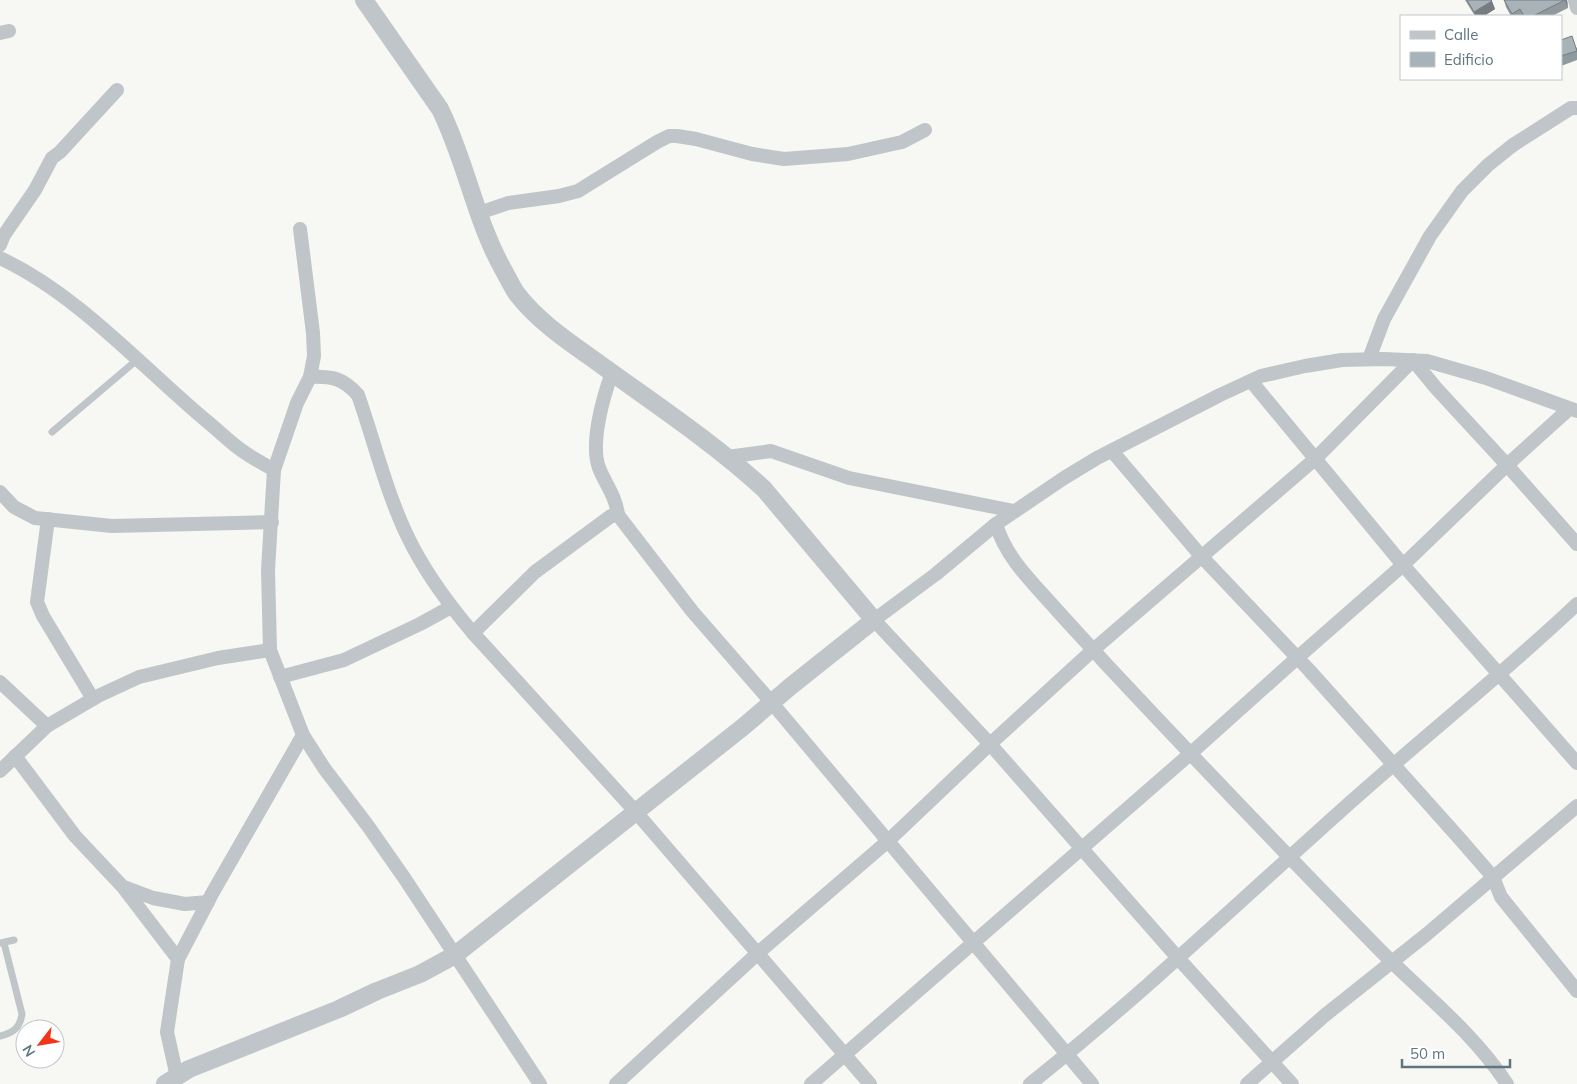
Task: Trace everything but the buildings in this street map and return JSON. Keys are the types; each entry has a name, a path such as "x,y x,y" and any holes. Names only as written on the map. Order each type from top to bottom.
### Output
{"street":[{"path":"364,0 440,108 452,136 487,237 516,293 535,314 727,458 764,489 874,620 990,744 1178,958 1292,1084"},
{"path":"1575,0 1577,8"},
{"path":"0,244 4,235 35,190 52,158 60,152 117,90"},
{"path":"1369,359 1384,319 1430,236 1462,191 1488,165 1513,145 1571,108 1577,108"},
{"path":"479,213 508,204 578,191 656,142 669,136 696,139 752,154 784,159 848,154 902,142 925,130"},
{"path":"300,229 314,356 310,377 297,403 274,470 268,570 270,650 303,735 324,768 374,834 540,1084"},
{"path":"0,258 18,266 89,317 138,359 176,396 243,452 274,470"},
{"path":"303,735 208,902 178,960 167,1032 171,1080 189,1069 225,1053 300,1025 377,990 420,974 455,955 772,703 810,670 936,574 996,524 1064,478 1112,451 1251,380 1305,366 1342,360 1427,360 1486,378 1573,410"},
{"path":"616,1084 758,953 888,841 1093,650 1315,459 1414,360"},
{"path":"1414,360 1436,388 1577,544"},
{"path":"612,373 600,414 596,447 598,466 615,498 618,515 692,611 772,703 1092,1084"},
{"path":"310,377 330,377 340,380 358,395 401,522 414,550 451,607 635,812 870,1084"},
{"path":"1251,380 1403,565 1577,763"},
{"path":"811,1084 1190,754 1403,565 1507,465 1573,410"},
{"path":"727,458 771,451 849,478 1014,511"},
{"path":"1112,451 1201,556 1394,764 1493,877 1501,898 1577,992"},
{"path":"0,492 14,507 35,518 112,526 272,522"},
{"path":"473,633 551,558 611,516 618,515"},
{"path":"48,519 37,602 43,616 93,699"},
{"path":"996,524 1000,539 1019,568 1093,650 1391,963 1447,1014 1493,1063 1507,1084"},
{"path":"1030,1084 1068,1054 1178,958 1394,764 1499,676 1577,604"},
{"path":"280,677 344,660 451,607"},
{"path":"0,771 47,726 93,699 139,677 218,658 270,650"},
{"path":"0,682 47,726"},
{"path":"16,756 75,836 123,887 178,960"},
{"path":"1247,1084 1324,1016 1391,963 1577,806"},
{"path":"123,887 153,898 185,904 208,902"}],"lane":[{"path":"52,432 138,359"},
{"path":"0,1036 14,1031 21,1021 22,1014 2,943 14,940"}]}
